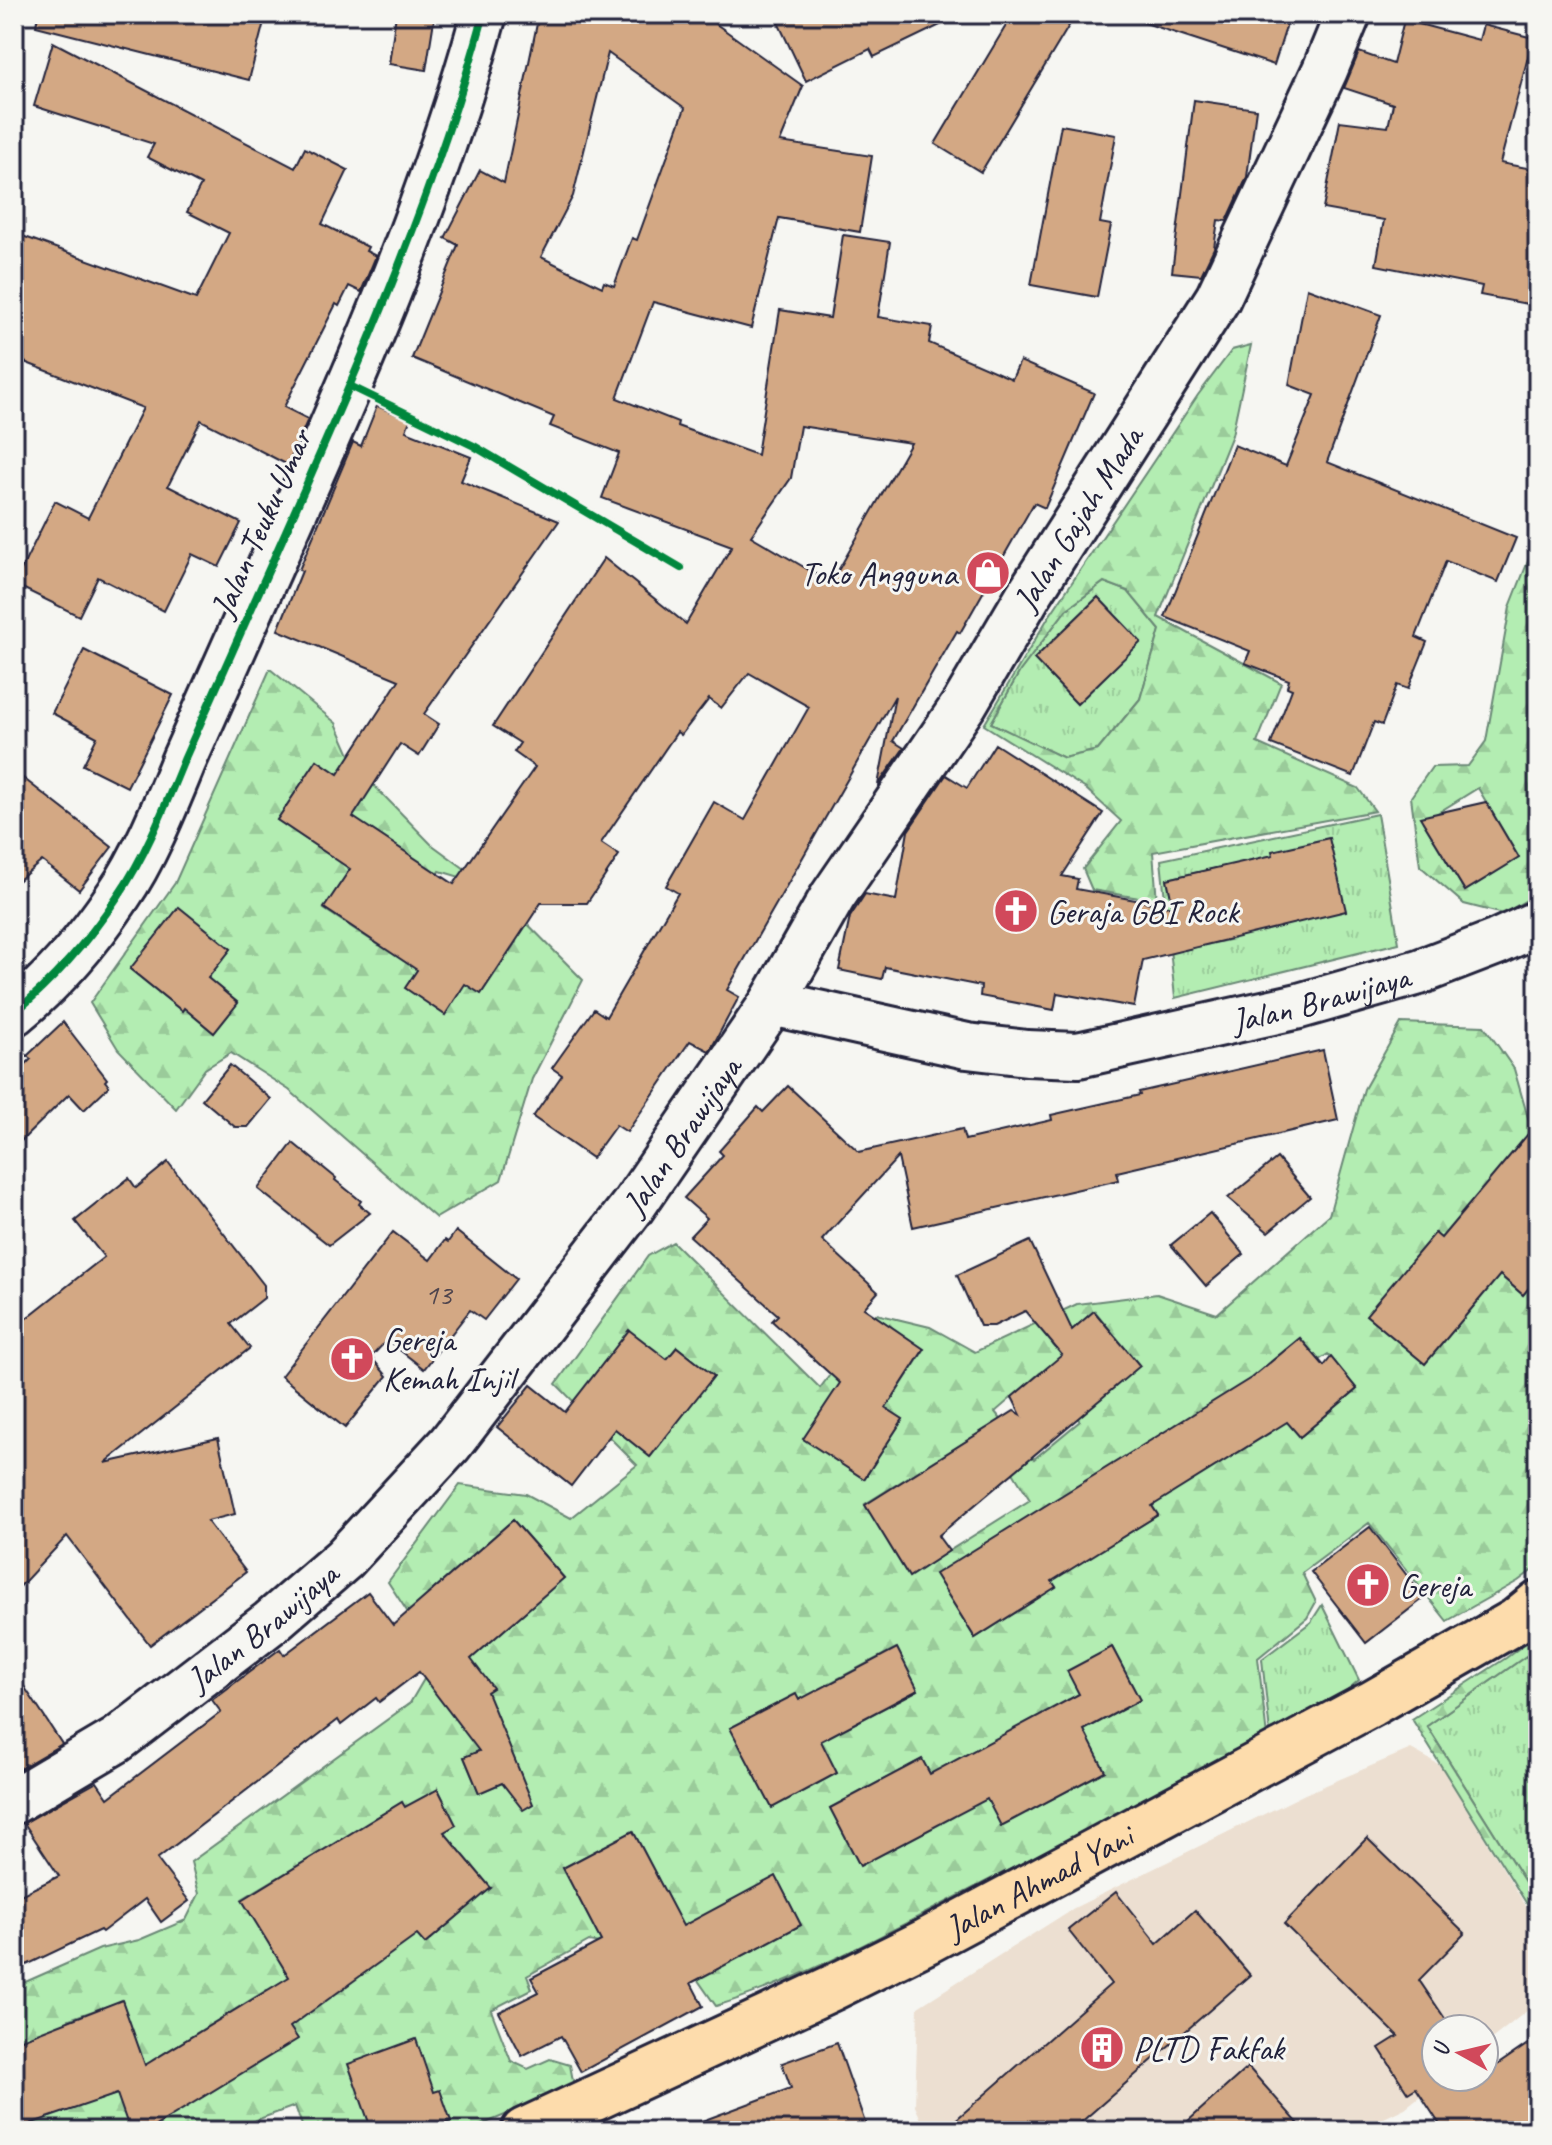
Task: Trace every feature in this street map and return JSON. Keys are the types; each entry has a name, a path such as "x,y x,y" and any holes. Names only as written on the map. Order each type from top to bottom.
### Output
{"main road":[{"name":"Jalan Teuku Umar","path":"14,1013 73,954 119,895 162,811 350,386 407,246 455,110 484,14"},
{"name":"Jalan Gajah Mada","path":"772,1003 833,896 965,703 1028,596 1218,298 1319,84 1348,14"},
{"name":"Jalan Brawijaya","path":"14,1801 117,1740 259,1631 344,1559 384,1517 450,1444 633,1206 772,1003 967,1046 1078,1055 1299,1006 1419,972 1538,923"},
{"name":"Jalan Ahmad Yani","path":"524,2131 927,1941 1371,1704 1516,1621 1538,1603"}],"shaded area":[{"name":"PLTD Fakfak","path":"1411,1749 1440,1765 1538,1926 1538,2002 1500,2032 1500,2013 1420,2013 1420,2093 1424,2093 1405,2108 1357,2131 926,2131 915,2106 918,2007 1074,1908 1305,1794"}],"green space":[{"path":"1251,345 1232,435 1158,617 1281,683 1257,743 1358,788 1375,811 1153,852 1157,901 1092,890 1083,869 1121,821 1086,789 984,725 1048,618 1198,395 1232,350","holes":["1104,582 1128,591 1160,630 1140,699 1098,750 1064,758 991,723 1020,671 1066,610"]},
{"path":"1532,551 1538,552 1538,893 1503,914 1464,904 1420,866 1411,797 1432,767 1468,766 1486,741 1510,607","holes":["1478,788 1519,858 1465,891 1423,822"]},
{"path":"1104,582 1128,591 1160,630 1140,699 1098,750 1064,758 991,723 1020,671 1066,610","holes":["1098,597 1140,642 1077,704 1034,659"]},
{"path":"270,669 336,723 355,766 431,844 495,891 583,980 532,1079 501,1180 436,1218 289,1090 231,1053 205,1069 176,1109 118,1049 90,1003 175,883","holes":["317,761 328,854 277,820","375,832 430,869 379,945 324,909","440,871 460,877 403,960 394,949","460,904 516,942 481,994 465,984","179,908 231,949 182,1011 130,969","215,985 238,1003 214,1033 191,1014"]},
{"path":"1377,814 1399,943 1175,998 1161,860","holes":["1217,868 1233,939 1183,950 1167,879"]},
{"path":"1401,1023 1484,1026 1514,1069 1529,1121 1538,1123 1483,1261 1523,1295 1538,1277 1538,1566 1518,1581 1447,1621 1369,1523 1302,1573 1316,1602 1307,1618 1258,1658 1267,1737 856,1948 787,1980 716,2006 656,1920 604,1944 589,1941 527,1976 532,1989 491,2010 511,2061 528,2069 550,2059 570,2065 574,2086 467,2131 304,2131 295,2106 226,2131 162,2131 158,2120 130,2131 14,2131 14,2106 21,2126 58,2026 14,2042 14,1987 100,1949 139,1940 186,1920 199,1894 191,1862 410,1703 437,1657 388,1582 460,1485 526,1494 571,1518 637,1465 556,1384 648,1256 673,1242 820,1388 876,1314 930,1327 975,1352 1077,1304 1157,1294 1217,1314 1329,1215 1364,1089","holes":["1095,1311 1139,1366 1099,1400 1053,1345","881,1320 924,1350 886,1408 903,1419 864,1479","1300,1338 1319,1360 1328,1354 1357,1389 1300,1437 1270,1363","677,1347 713,1376 651,1456 613,1427","1040,1373 1080,1421 1034,1459 995,1412","986,1429 1030,1500 909,1576 865,1504","1123,1459 1158,1515 1103,1549 1069,1494","513,1520 564,1578 477,1653 428,1594","942,1585 1055,1587 975,1638","1112,1647 1140,1700 1095,1724","896,1648 918,1690 850,1726 828,1684","466,1654 492,1688 454,1718","795,1694 837,1773 772,1808 731,1729","1068,1700 1105,1771 1001,1826","506,1740 521,1775 479,1793 464,1757","922,1759 953,1817 860,1866 830,1808","438,1789 456,1825 432,1838","402,1803 392,1852 374,1819","633,1831 671,1904 601,1941 563,1868","324,1850 353,1897 242,1900","776,1877 801,1925 733,1961","491,1888 425,1944 391,1904","268,1990 183,2109 153,2060","122,2001 150,2082 97,2101 69,2019"]},
{"path":"1322,1605 1359,1680 1329,1706 1270,1733 1262,1659 1311,1622"},
{"path":"1538,1634 1538,1641 1534,1644 1538,1649 1538,1667 1526,1656 1427,1726 1527,1885 1538,1894 1538,1922 1412,1719"},
{"path":"1526,1656 1538,1667 1538,1894 1527,1885 1427,1726"}],"building":[{"path":"38,14 266,14 249,80 36,26"},
{"path":"396,14 435,14 426,70 389,64"},
{"path":"539,14 702,14 803,86 780,142 872,156 860,232 779,218 751,328 653,302 617,398 678,422 677,426 757,455 780,310 830,318 843,235 890,242 878,317 932,326 929,343 1012,379 1020,361 1094,393 1045,508 1034,503 960,633 957,631 893,741 904,748 878,785 895,696 727,990 739,997 712,1047 709,1051 690,1041 627,1132 616,1125 592,1158 533,1117 562,1075 552,1068 594,1009 606,1017 678,893 666,886 714,802 745,820 809,707 749,673 721,708 709,699 681,735 677,732 601,843 619,855 587,903 541,903 481,994 465,984 445,1015 405,988 417,970 324,908 350,869 277,820 317,760 338,774 399,680 278,630 302,571 299,570 353,442 361,446 377,406 410,420 406,431 471,457 461,481 559,521 424,714 439,724 419,756 400,744 353,817 454,884 535,767 514,752 520,743 493,726 604,558 686,624 732,546 602,498 619,453 550,426 554,417 412,358 458,245 445,238 480,170 504,183","holes":["608,53 685,108 637,240 632,238 614,286 604,282 602,287 541,257 573,196","800,426 911,443 831,583 751,536 791,478"]},
{"path":"774,14 963,14 874,57 870,49 806,81"},
{"path":"1013,14 1076,14 981,172 935,144"},
{"path":"1140,14 1256,14 1287,24 1274,65 1139,21"},
{"path":"1404,20 1479,40 1483,25 1533,38 1500,163 1538,170 1538,306 1480,295 1482,286 1376,265 1384,220 1323,209 1340,121 1388,127 1393,104 1344,88 1359,52 1393,64"},
{"path":"53,42 295,168 305,148 348,170 322,224 368,247 366,251 376,256 361,292 349,286 339,306 336,304 284,407 308,419 288,465 201,420 168,486 241,523 219,567 192,554 164,611 98,577 79,616 14,584 55,501 88,518 143,408 14,358 14,233 196,299 229,233 187,212 201,185 147,157 154,144 34,106"},
{"path":"1194,100 1256,109 1247,177 1227,221 1218,220 1214,248 1201,275 1172,272"},
{"path":"1061,125 1116,135 1100,223 1111,225 1097,297 1031,285"},
{"path":"1307,288 1381,315 1327,462 1516,538 1498,582 1446,561 1416,637 1427,642 1408,689 1397,685 1382,725 1374,722 1353,776 1271,744 1292,689 1287,687 1289,680 1245,663 1250,651 1165,617 1234,445 1286,466 1315,395 1289,385"},
{"path":"1098,597 1141,642 1077,704 1034,659"},
{"path":"84,650 173,695 127,787 83,765 97,737 52,713"},
{"path":"995,744 1103,813 1062,876 1078,879 1076,889 1173,907 1167,879 1273,855 1272,851 1329,838 1346,911 1143,960 1134,1007 1057,993 1054,1010 980,996 981,986 885,967 882,979 839,970 850,917 865,894 896,900 908,831 946,775 967,788"},
{"path":"14,771 112,847 79,890 42,861 14,884"},
{"path":"1486,802 1519,858 1465,891 1420,817"},
{"path":"179,907 231,949 208,978 238,1003 214,1033 130,969"},
{"path":"63,1022 107,1079 105,1081 109,1086 84,1110 69,1094 14,1148 14,1076 31,1059 27,1056"},
{"path":"1323,1050 1338,1120 1117,1172 1119,1180 913,1227 898,1157 822,1240 878,1292 864,1308 924,1349 886,1408 903,1419 864,1479 803,1439 840,1383 772,1321 778,1315 690,1236 707,1218 684,1198 723,1155 719,1151 758,1107 763,1112 788,1086 859,1152 962,1129 965,1140 1052,1120 1051,1115 1140,1095 1139,1092"},
{"path":"230,1065 271,1099 248,1127 235,1127 202,1099"},
{"path":"1538,1122 1538,1277 1523,1295 1500,1275 1425,1364 1366,1315 1435,1233 1441,1238"},
{"path":"293,1143 336,1178 370,1213 329,1245 258,1189"},
{"path":"1277,1158 1310,1197 1268,1232 1228,1198"},
{"path":"168,1162 264,1285 264,1298 231,1324 250,1348 105,1463 218,1438 235,1514 207,1521 246,1572 150,1645 67,1536 14,1593 14,1328 104,1257 75,1221 129,1178 136,1188"},
{"path":"1210,1213 1244,1254 1206,1286 1171,1245"},
{"path":"456,1231 516,1279 484,1320 470,1310 424,1369 387,1340 371,1357 387,1376 345,1428 281,1376 393,1232 430,1260"},
{"path":"1030,1241 1072,1330 1094,1311 1140,1366 938,1536 949,1551 909,1577 865,1505 1014,1411 1021,1415 1012,1397 1062,1355 1025,1311 994,1326 980,1326 957,1275"},
{"path":"629,1330 667,1359 677,1347 714,1376 650,1457 615,1429 571,1486 497,1427 531,1385 565,1412"},
{"path":"1300,1338 1324,1366 1331,1357 1357,1389 1300,1437 1287,1422 1152,1506 1158,1515 1052,1581 1056,1587 975,1638 935,1574 1251,1378"},
{"path":"513,1520 564,1578 471,1659 493,1688 487,1692 533,1804 523,1810 502,1783 479,1793 464,1757 479,1751 419,1672 379,1702 376,1698 341,1725 338,1720 157,1859 189,1901 161,1922 145,1899 102,1932 100,1930 14,1971 14,1898 59,1876 24,1823 97,1782 108,1798 221,1712 212,1700 280,1649 284,1655 368,1592 393,1625"},
{"name":"Gereja","path":"1370,1527 1424,1598 1366,1643 1311,1572"},
{"path":"1112,1647 1140,1700 1084,1730 1105,1771 1001,1826 987,1799 860,1866 830,1808 922,1759 930,1774 1079,1694 1067,1671"},
{"path":"897,1648 918,1690 821,1741 837,1773 772,1808 730,1728 796,1694 799,1700"},
{"path":"14,1671 62,1744 14,1772"},
{"path":"438,1789 456,1825 444,1832 491,1888 425,1944 417,1935 290,2027 298,2039 147,2131 130,2131 117,2094 21,2127 14,2106 14,2042 122,2000 145,2065 289,1977 242,1900 402,1802 405,1807"},
{"path":"633,1831 683,1926 776,1876 801,1925 691,1983 703,2006 581,2072 561,2036 522,2056 499,2012 539,1992 531,1978 601,1941 563,1868"},
{"path":"1367,1838 1465,1933 1419,1980 1441,2013 1420,2013 1420,2093 1500,2093 1500,2063 1538,2037 1538,2131 1444,2131 1416,2088 1408,2093 1379,2048 1398,2036 1284,1924"},
{"name":"PLTD Fakfak","path":"1116,1892 1157,1944 1195,1910 1250,1975 1071,2131 943,2131 1111,1984 1068,1930"},
{"path":"416,2039 434,2092 440,2090 451,2121 421,2131 372,2131 348,2064"},
{"path":"837,2043 868,2131 686,2131 686,2127 791,2088 782,2063"},
{"path":"1248,2067 1305,2131 1177,2131"}],"cycle path":[{"path":"14,1013 57,973 95,928 128,881 154,830 380,314 436,165 484,14"},
{"path":"350,386 474,446 681,568"}],"place":[{"name":"Toko Angguna","path":"988,573"},
{"name":"Geraja GBI Rock","path":"1016,911"},
{"name":"Gereja Kemah Injil","path":"352,1359"},
{"name":"Gereja","path":"1368,1585"},
{"name":"PLTD Fakfak","path":"1102,2048"}]}
